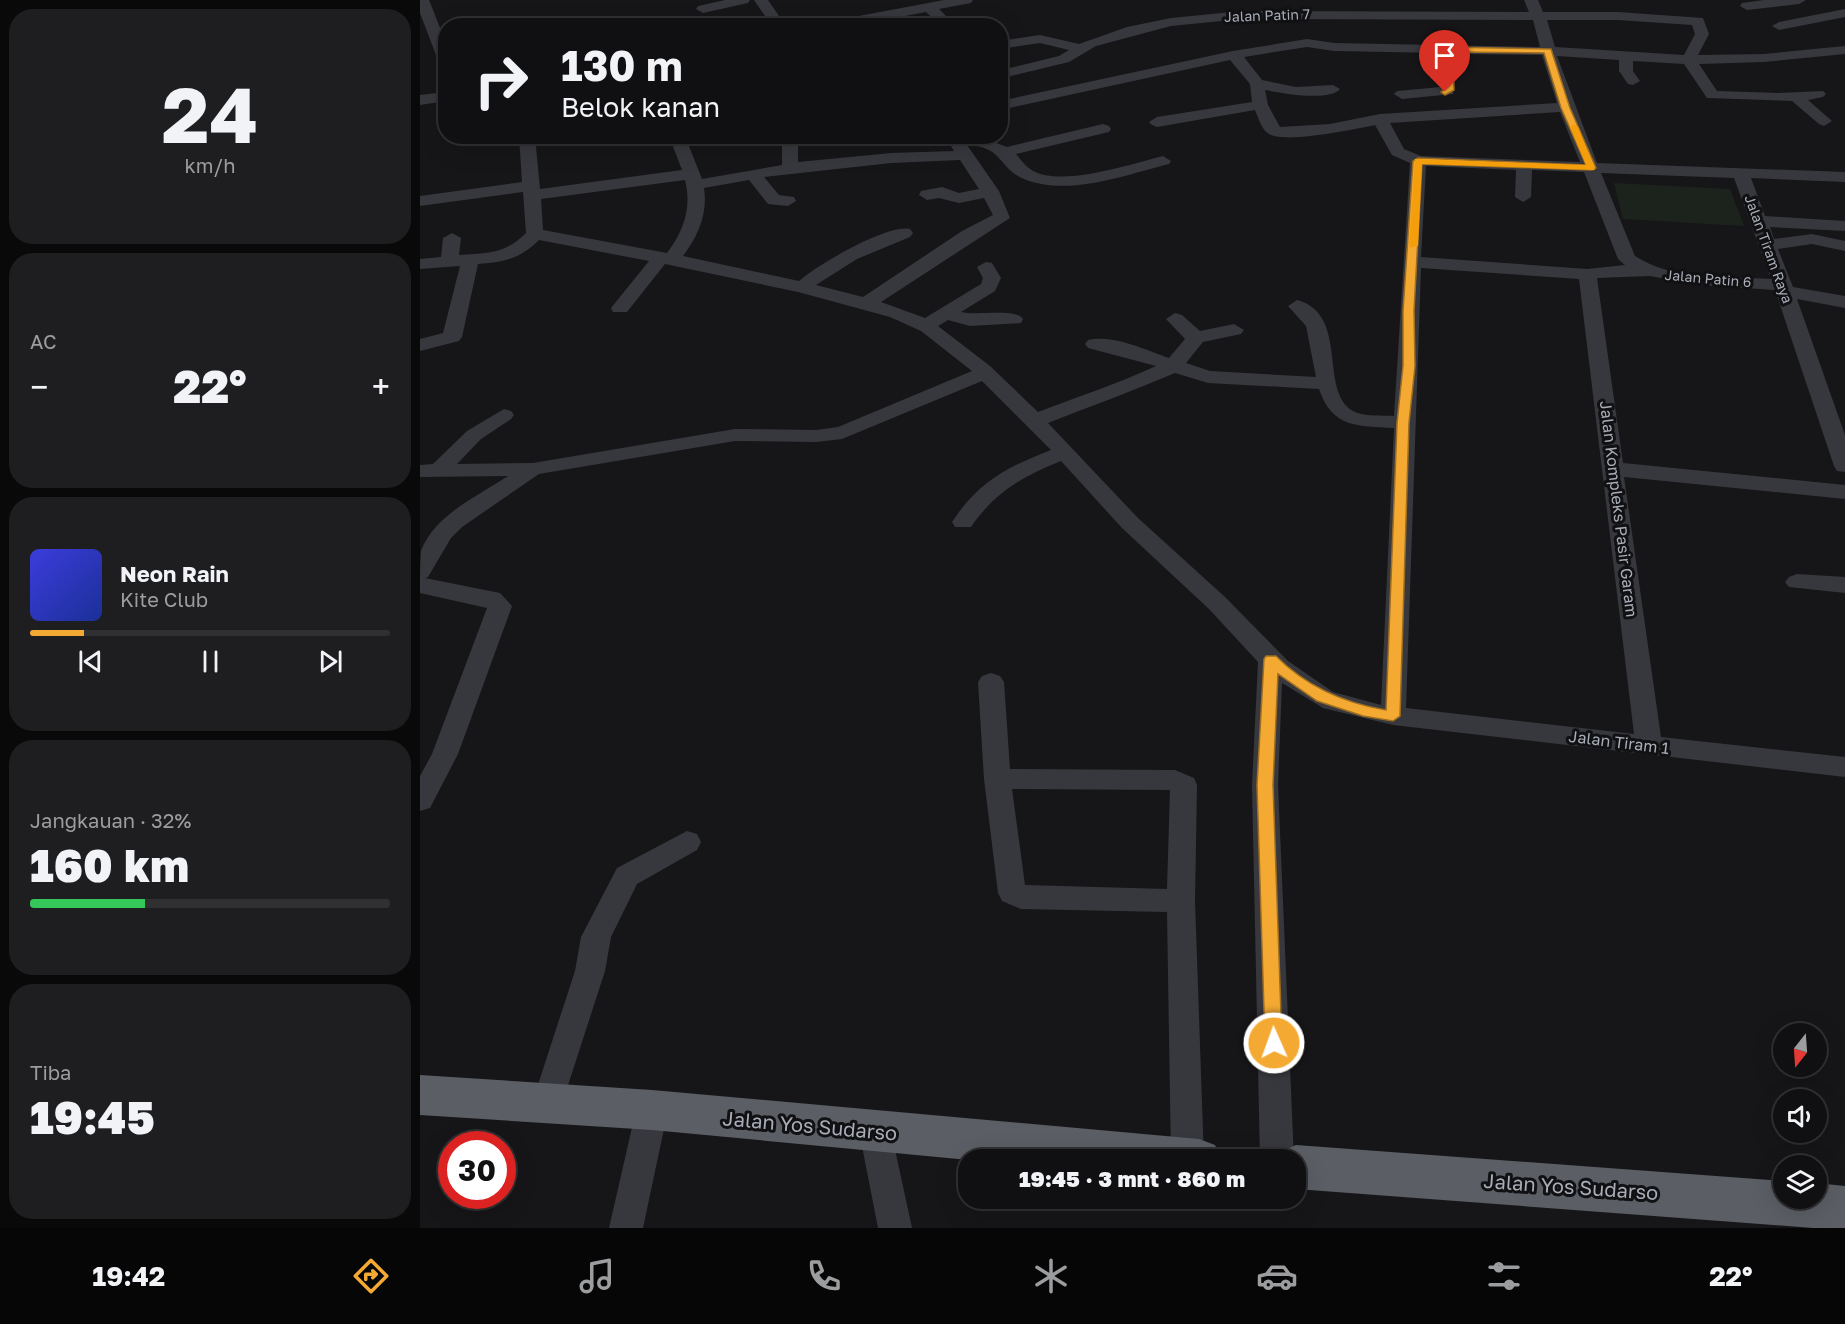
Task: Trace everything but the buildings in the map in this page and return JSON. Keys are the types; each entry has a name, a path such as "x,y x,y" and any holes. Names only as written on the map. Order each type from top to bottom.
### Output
{"highway":[{"name":"Jalan Yos Sudarso","path":"420,1095 652,1110 1076,1149"},
{"name":"Jalan Yos Sudarso","path":"1306,1168 1794,1215 1845,1208"}],"street":[{"path":"422,0 425,26 438,48"},
{"path":"703,9 724,2 743,0"},
{"path":"761,0 773,18"},
{"path":"869,18 966,0"},
{"path":"1531,0 1545,32 1548,51 1566,108 1623,250 1631,262 1613,270"},
{"path":"1747,6 1799,0"},
{"path":"1808,0 1845,29"},
{"path":"849,18 871,8 897,2 950,3"},
{"path":"929,7 941,18"},
{"path":"1305,7 1306,43"},
{"name":"Jalan Patin 7","path":"1008,70 1064,59 1105,38 1171,22 1305,7 1537,17 1618,16 1696,20 1702,34 1689,60"},
{"path":"1779,26 1845,13"},
{"path":"1008,44 1040,39 1083,49"},
{"path":"1008,104 1233,55 1306,43 1334,47 1548,51 1689,60 1764,58 1845,50"},
{"path":"1402,94 1448,91 1449,49"},
{"path":"1233,55 1247,68 1257,84 1260,105 1272,130 1286,133 1380,119 1566,108"},
{"path":"1626,57 1624,66 1633,81"},
{"path":"1689,60 1712,95 1796,97 1818,94"},
{"path":"1008,74 1039,97"},
{"path":"1257,84 1296,92 1333,89"},
{"path":"420,100 438,97"},
{"path":"1796,97 1824,121"},
{"path":"1157,122 1176,110 1260,105"},
{"path":"1452,115 1459,132"},
{"path":"1380,119 1398,152 1418,161 1408,311 1409,366 1403,423 1393,716"},
{"path":"1006,152 1103,129"},
{"path":"420,264 470,260 513,253 535,234 528,144"},
{"path":"620,308 693,228 693,180 678,144"},
{"path":"790,144 790,168"},
{"path":"420,201 532,190 753,174 891,158 957,144 991,191 1002,215 998,221 968,235 937,258 865,304"},
{"path":"991,144 1006,152 1023,172 1040,177 1085,178 1163,161"},
{"name":"Jalan Tiram Raya","path":"1418,161 1741,174 1845,466"},
{"path":"1523,197 1524,165"},
{"path":"753,174 774,200 788,201"},
{"path":"1741,174 1845,177"},
{"path":"927,195 942,192 948,198 955,199 991,191"},
{"path":"1758,221 1845,226"},
{"path":"803,287 829,266 904,233"},
{"name":"Jalan Tiram 1","path":"535,234 667,258 803,287 865,304 926,326 984,373 1035,421 1132,525 1217,603 1281,670 1322,698 1363,711 1393,716 1845,767"},
{"path":"450,261 452,238"},
{"path":"1767,245 1812,239 1845,246"},
{"path":"420,345 452,337 470,260"},
{"path":"1412,262 1587,274 1613,270 1653,273"},
{"name":"Jalan Patin 6","path":"1631,262 1653,273 1783,288 1845,302"},
{"path":"926,326 989,286 992,278 986,267"},
{"name":"Jalan Kompleks Pasir Garam","path":"1587,274 1648,745"},
{"path":"1297,306 1307,313 1317,326 1328,384 1337,407 1345,415 1403,423"},
{"path":"946,313 970,320 1014,319"},
{"path":"1175,320 1196,338"},
{"path":"1035,421 1104,393 1122,389 1173,366 1196,338 1234,330"},
{"path":"1095,344 1122,349 1208,377 1328,384"},
{"path":"429,471 533,469 735,435 816,436 842,433 984,373"},
{"path":"429,471 474,435 504,415"},
{"path":"963,522 973,504 993,485 1024,467 1064,452"},
{"path":"420,572 442,534 454,522 533,469"},
{"path":"1614,469 1845,492"},
{"path":"1797,582 1845,585"},
{"path":"420,585 492,599 500,606 445,754 420,801"},
{"path":"1271,659 1265,785 1277,1149"},
{"path":"991,682 997,779 1010,891 1014,895 1180,901"},
{"path":"997,779 1181,782 1185,788 1180,901 1188,1149"},
{"path":"548,1103 567,1034 590,971 596,937 627,876 687,842"},
{"path":"626,1228 652,1110"},
{"path":"875,1131 896,1228"}],"shaded area":[{"path":"1614,183 1730,189 1744,226 1623,219"}],"slow traffic":[{"path":"1413,246 1418,161 1592,168 1574,127"}],"route":[{"path":"1274,1043 1265,785 1271,659 1281,670 1322,698 1363,711 1393,716 1403,423 1409,366 1408,311 1418,161 1592,168 1566,108 1548,51 1449,49 1450,90 1445,92"}]}
